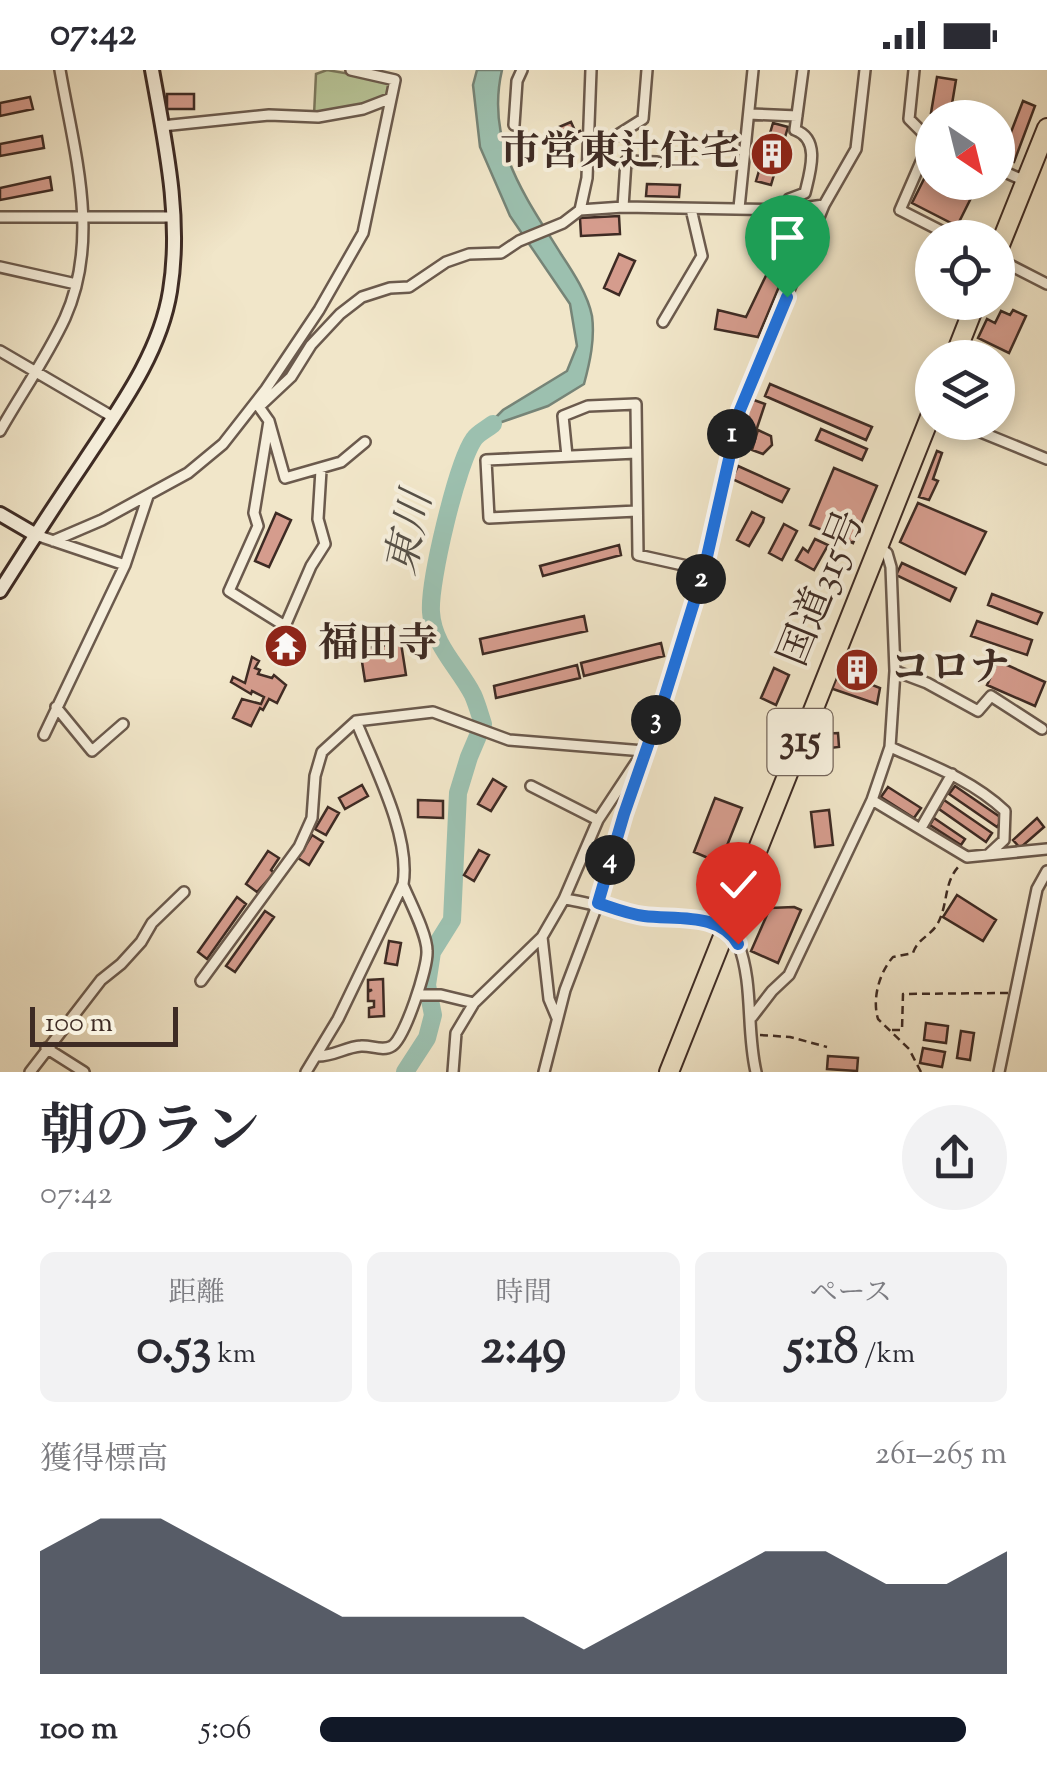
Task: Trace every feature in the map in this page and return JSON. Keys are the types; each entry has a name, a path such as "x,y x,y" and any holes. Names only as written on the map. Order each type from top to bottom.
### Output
{"highway":[{"path":"1010,220 1047,128"},
{"name":"国道315号","path":"669,1072 921,440"}],"street":[{"path":"0,431 66,316 76,284 85,218 60,70"},
{"path":"0,591 113,418 147,359 162,322 170,293 174,216 152,70"},
{"path":"53,541 148,496 188,473 223,444 258,404 318,310 363,233 394,80 350,70"},
{"path":"514,125 517,81 522,70"},
{"path":"580,210 588,153 591,70"},
{"path":"588,153 643,119 647,70"},
{"path":"739,208 753,70"},
{"path":"787,210 789,199 805,193 810,171 812,150 804,133 795,130 803,70"},
{"path":"544,1072 556,1018 598,903 704,570 740,410 824,205 856,150 864,70"},
{"path":"914,70 909,118 915,124"},
{"path":"162,126 269,116 318,118 389,99"},
{"path":"749,114 798,116"},
{"path":"623,207 626,161 657,162"},
{"path":"915,177 900,210 920,220"},
{"path":"1015,177 1025,181"},
{"path":"258,404 291,377 311,346 362,297 409,287 446,262 469,254 501,253 563,223 580,210 787,210 824,205"},
{"path":"664,322 702,256 691,209"},
{"path":"0,217 174,216"},
{"path":"0,267 76,284"},
{"path":"1015,268 1047,284"},
{"path":"0,351 113,418"},
{"path":"258,404 269,421 285,478 321,470 356,452 365,442"},
{"path":"568,456 563,416 588,406 636,404 638,554 704,570"},
{"path":"269,421 254,513 258,526 229,592 285,626 325,544 318,519 321,470"},
{"path":"1000,440 1047,459"},
{"path":"636,453 486,460 489,518 636,511"},
{"path":"44,734 125,565 148,496"},
{"path":"0,514 36,535 125,565"},
{"path":"752,1017 772,990 789,976 872,800 890,747 895,672 891,567 887,554 878,546"},
{"path":"895,672 927,683 978,711 990,696 1042,729"},
{"path":"56,707 92,751 123,724"},
{"path":"201,982 298,847 312,818 315,776 322,752 356,721 433,712 495,737 644,751"},
{"path":"306,1072 338,1020 403,884 406,870 385,793 356,721"},
{"path":"890,747 952,774 1005,811 1004,840 988,854"},
{"path":"452,1072 456,1032 474,1003 542,937 564,899 598,820 644,751"},
{"path":"920,828 952,774"},
{"path":"530,786 598,820"},
{"path":"872,800 967,858 1047,848"},
{"path":"999,1072 1037,888 1047,871"},
{"path":"316,1056 326,1057 362,1046 394,1046 421,995 428,951 403,884"},
{"path":"30,1072 102,980 184,892"},
{"path":"564,899 598,903 631,914 713,922 726,928 738,944 752,1017 750,1036 756,1072"},
{"path":"542,937 549,999 556,1018"},
{"path":"421,995 474,1003"},
{"path":"46,1048 84,1072"}],"path":[{"path":"921,1072 909,1049 875,1013 882,973 893,957 912,953 917,941 935,928 946,904 946,886 952,872 967,858"},
{"path":"890,1030 902,1030 903,994 1015,993"},
{"path":"750,1036 776,1034 827,1046"}],"shaded area":[{"path":"327,70 391,81 387,97 364,106 314,115 316,74"},
{"path":"477,70 502,70 498,96 504,145 522,190 584,292 593,333 584,384 548,406 499,423 475,438 503,410 567,371 577,346 570,304 510,216 480,147 473,85"}],"building":[{"path":"937,77 956,80 953,100 933,100"},
{"path":"167,94 194,94 194,109 167,109"},
{"path":"30,97 33,109 0,116 0,103"},
{"path":"1023,101 1035,106 1015,159 1015,122"},
{"path":"571,122 576,133 580,131 583,136 552,150 545,133"},
{"name":"市営東辻住宅","path":"773,123 788,127 771,185 756,181"},
{"path":"42,136 44,148 0,156 0,144"},
{"path":"50,177 52,190 0,200 0,188"},
{"path":"647,184 680,185 679,197 646,196"},
{"path":"915,197 970,200 960,220 945,220 912,203"},
{"path":"619,216 620,234 581,236 580,218"},
{"path":"619,254 635,261 619,295 604,288"},
{"path":"774,259 788,265 758,337 715,329 718,310 746,317"},
{"path":"1015,311 1026,316 1015,340 978,338 987,320 1015,320"},
{"path":"770,384 872,427 866,440 765,396"},
{"path":"751,399 765,404 751,446 736,441"},
{"path":"821,429 867,449 862,460 816,440"},
{"path":"758,430 771,436 772,445 763,454 752,450"},
{"path":"937,451 942,453 933,479 938,481 929,500 919,497"},
{"path":"738,466 789,489 782,502 732,479"},
{"path":"834,468 877,486 853,543 810,525"},
{"path":"918,503 986,532 965,574 900,542"},
{"path":"752,512 764,518 749,546 737,540"},
{"path":"276,513 291,520 269,567 255,561"},
{"path":"784,524 797,531 782,560 769,553"},
{"path":"815,539 828,545 814,570 796,560 803,548 808,552"},
{"path":"619,545 621,555 543,576 540,566"},
{"path":"902,563 956,588 950,601 896,575"},
{"path":"992,594 1042,613 1037,624 988,605"},
{"path":"584,616 587,631 483,654 480,639"},
{"path":"977,621 1032,640 1027,655 971,636"},
{"path":"401,643 406,675 365,681 360,649"},
{"path":"661,643 664,656 584,676 581,663"},
{"path":"252,657 259,661 255,668 260,670 258,674 272,678 274,675 286,685 277,703 269,699 263,710 260,708 251,726 233,718 242,699 261,704 264,697 231,682 233,677 245,683"},
{"name":"コロナ","path":"850,659 870,667 865,680 845,672"},
{"path":"998,661 1045,682 1035,706 987,685"},
{"path":"577,665 580,678 496,698 494,686"},
{"path":"774,668 789,675 776,705 761,698"},
{"path":"837,671 880,688 877,704 830,688"},
{"path":"838,733 839,747 820,749 819,734"},
{"path":"493,779 506,787 491,811 478,804"},
{"path":"362,785 368,796 345,809 339,798"},
{"path":"955,786 1003,819 997,827 949,794"},
{"path":"888,787 921,808 914,818 881,797"},
{"path":"715,798 742,808 720,863 694,852"},
{"path":"418,800 443,801 443,818 418,817"},
{"path":"944,800 992,833 986,842 939,809"},
{"path":"328,807 339,813 326,835 315,829"},
{"path":"829,810 833,845 815,847 811,812"},
{"path":"934,818 965,839 961,845 930,825"},
{"path":"1037,818 1044,827 1020,848 1013,840"},
{"path":"312,835 323,842 309,865 298,858"},
{"path":"479,850 489,855 474,881 464,875"},
{"path":"268,851 279,858 271,870 274,873 257,892 246,884"},
{"path":"957,895 996,920 983,941 943,917"},
{"path":"237,897 246,904 207,959 198,952"},
{"path":"770,908 801,910 778,963 751,951"},
{"path":"265,911 274,917 235,972 226,966"},
{"path":"389,941 401,943 397,965 385,963"},
{"path":"383,979 384,1016 369,1017 374,1001 368,1001 368,992 372,990 368,990 368,980"},
{"path":"926,1023 948,1026 946,1043 924,1040"},
{"path":"961,1031 974,1033 970,1060 957,1058"},
{"path":"923,1048 945,1052 942,1067 920,1063"},
{"path":"828,1056 858,1058 857,1071 827,1069"}],"waterway":[{"name":"東川","path":"405,1072 427,1038 433,1015 427,985 432,952 452,920 458,793 483,724 473,695 436,635 431,612 434,576 445,523 467,452 474,439 493,424"}],"place":[{"name":"市営東辻住宅","path":"772,154"},
{"name":"福田寺","path":"286,646"},
{"name":"コロナ","path":"857,670"}],"route":[{"path":"738,944 726,928 713,922 646,917 598,903 704,570 740,410 787,297"}]}
